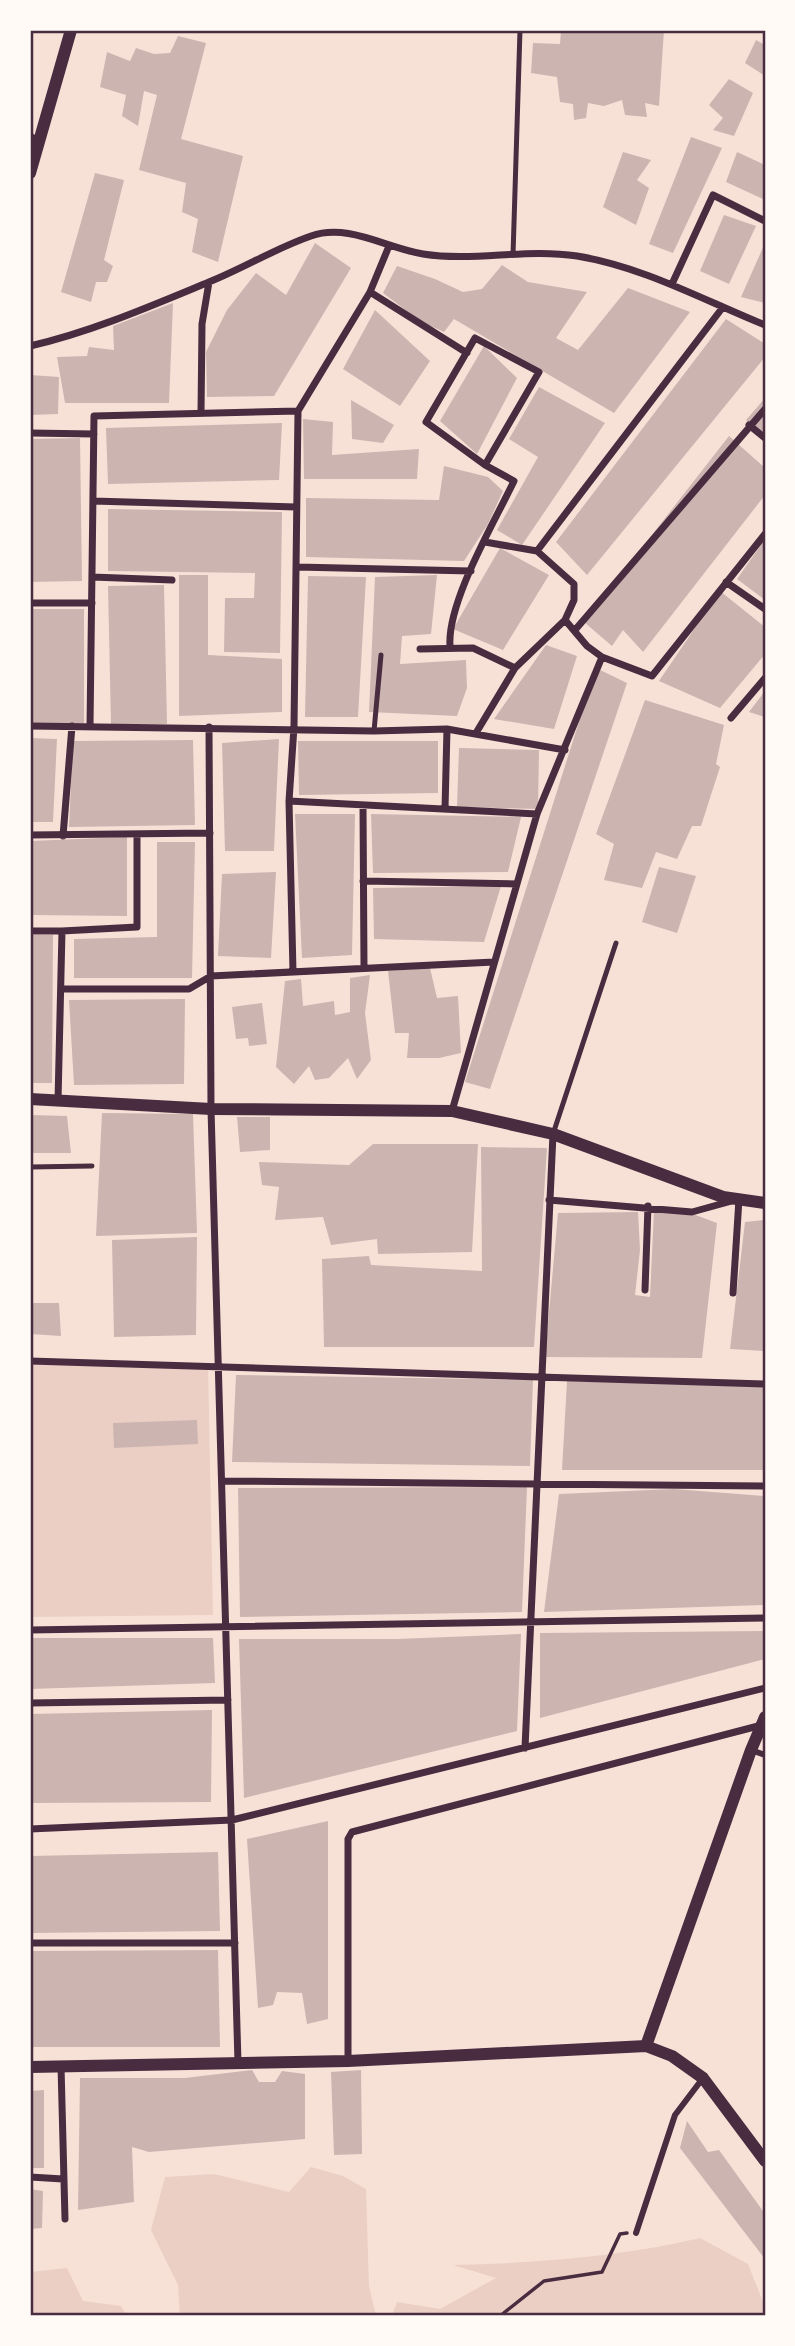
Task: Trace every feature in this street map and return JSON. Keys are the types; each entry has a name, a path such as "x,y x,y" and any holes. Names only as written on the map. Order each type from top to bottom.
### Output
{"street":[{"path":"30,173 34,139 71,30"},
{"path":"672,284 713,195 765,221"},
{"path":"30,346 63,338 209,282 312,235 341,230 390,246 451,258 575,256 616,265 672,284 765,325"},
{"path":"293,972 289,801 294,727 298,411 370,292 390,246"},
{"path":"201,413 202,324 209,282"},
{"path":"370,292 467,353"},
{"path":"537,551 723,306"},
{"path":"450,646 448,629 471,570 514,481 485,465 426,422 475,338 538,372 485,465"},
{"path":"575,629 765,409"},
{"path":"90,726 94,416 298,411"},
{"path":"749,425 765,439"},
{"path":"30,433 94,434"},
{"path":"93,500 296,507"},
{"path":"565,620 587,646 602,657 652,677 765,534"},
{"path":"476,733 515,668 565,620 574,600 574,584 537,551 485,542"},
{"path":"297,567 471,570"},
{"path":"92,576 172,580"},
{"path":"726,582 765,609"},
{"path":"30,603 92,603"},
{"path":"420,649 450,646 473,648 515,668"},
{"path":"452,1111 537,814 602,657"},
{"path":"731,718 765,678"},
{"path":"30,726 294,727 374,731 447,729 565,750"},
{"path":"62,836 72,726"},
{"path":"209,727 211,1109 238,2063"},
{"path":"445,809 447,729"},
{"path":"289,801 537,814"},
{"path":"363,805 364,968"},
{"path":"30,835 137,836 210,833"},
{"path":"30,932 138,927 137,836"},
{"path":"363,881 517,884"},
{"path":"58,1101 63,989 62,930"},
{"path":"63,989 189,989 211,976 494,962"},
{"path":"30,1099 211,1109 452,1111 553,1134 723,1197 765,1203"},
{"path":"525,1748 553,1134"},
{"path":"549,1200 648,1206 692,1212 739,1199"},
{"path":"733,1293 739,1199"},
{"path":"645,1290 648,1206"},
{"path":"30,1361 765,1384"},
{"path":"222,1481 765,1486"},
{"path":"30,1630 765,1618"},
{"path":"30,1829 232,1820 765,1688"},
{"path":"30,1703 228,1700"},
{"path":"646,2046 751,1750 764,1721"},
{"path":"348,2061 348,1839 352,1832 764,1721"},
{"path":"751,1750 765,1755"},
{"path":"30,1943 235,1943"},
{"path":"30,2067 348,2061 646,2046 672,2056 703,2078 765,2161"},
{"path":"61,2066 65,2219"},
{"path":"636,2233 675,2115 703,2078"},
{"path":"30,2177 63,2179"}],"lane":[{"path":"513,255 520,30"},
{"path":"374,731 381,655"},
{"path":"553,1134 616,943"},
{"path":"30,1167 92,1166"}],"path":[{"path":"500,2316 544,2281 602,2272 620,2234 636,2233"}],"shaded area":[{"path":"30,1362 208,1364 213,1615 30,1617"},
{"path":"311,2167 343,2176 366,2189 369,2286 376,2316 180,2316 178,2285 151,2230 165,2177 214,2174 289,2192"},
{"path":"700,2238 748,2264 765,2307 765,2316 392,2316 397,2302 440,2309 496,2278 453,2265 578,2258"},
{"path":"67,2268 83,2301 121,2306 127,2316 30,2316 30,2272"}],"building":[{"path":"561,30 664,30 659,106 645,103 647,117 625,115 622,100 604,106 588,103 586,118 574,120 573,104 560,102 557,77 531,73 533,43 560,44"},
{"path":"178,36 206,43 181,139 243,156 218,262 192,252 198,219 182,212 186,183 139,170 157,95 144,91 138,126 122,116 126,95 100,87 107,52 130,61 136,48 154,54 170,53"},
{"path":"756,40 765,45 765,76 745,63"},
{"path":"729,79 753,93 734,136 713,130 723,118 709,105"},
{"path":"691,137 722,148 673,253 649,244"},
{"path":"623,152 651,160 637,180 649,188 636,225 603,207"},
{"path":"737,152 765,165 765,200 726,182"},
{"path":"95,173 124,180 104,260 113,266 107,282 96,282 91,302 61,292"},
{"path":"724,215 756,226 729,284 700,271"},
{"path":"315,243 351,268 274,396 207,397 206,352 227,310 256,273 286,295"},
{"path":"765,243 765,303 741,297"},
{"path":"502,265 528,282 587,292 556,338 578,350 628,288 690,312 614,413 454,319 444,332 420,321 383,293 397,266 463,292 482,289"},
{"path":"173,303 169,403 65,403 57,357 87,356 89,347 114,350 113,326"},
{"path":"375,310 430,361 400,406 343,369"},
{"path":"726,319 765,344 765,357 587,575 556,542"},
{"path":"484,346 517,378 477,454 440,421"},
{"path":"30,375 59,377 58,414 30,415"},
{"path":"539,387 605,423 522,545 497,530 538,457 509,439"},
{"path":"765,398 765,436 746,420"},
{"path":"351,400 394,425 383,443 352,439"},
{"path":"303,419 333,422 332,455 419,449 417,479 304,479"},
{"path":"282,423 279,480 108,484 106,428"},
{"path":"729,436 765,468 765,495 643,652 623,630 612,646 584,622"},
{"path":"80,438 82,581 30,582 30,439"},
{"path":"444,466 488,477 503,491 488,524 464,561 306,557 306,498 439,500"},
{"path":"108,509 282,512 280,653 224,652 225,598 254,598 255,573 108,571"},
{"path":"765,539 765,600 737,579"},
{"path":"500,548 549,575 503,650 453,629"},
{"path":"179,575 208,575 208,655 282,659 282,712 179,716"},
{"path":"437,575 431,634 402,636 400,664 466,660 467,688 457,716 369,712 375,577"},
{"path":"308,576 366,577 358,717 305,717"},
{"path":"164,585 167,724 111,725 108,586"},
{"path":"720,591 765,627 765,654 720,708 659,681"},
{"path":"30,609 84,609 84,724 30,724"},
{"path":"546,645 577,656 554,729 494,719"},
{"path":"596,668 627,683 490,1089 465,1082"},
{"path":"765,691 765,717 749,712"},
{"path":"645,700 724,725 716,764 720,767 701,826 692,826 677,859 656,852 642,888 604,880 614,844 596,834"},
{"path":"30,738 57,739 53,822 30,822"},
{"path":"279,739 274,851 225,851 222,743"},
{"path":"193,740 195,825 69,827 73,741"},
{"path":"298,741 438,741 438,793 299,795"},
{"path":"459,748 539,750 538,809 457,807"},
{"path":"295,814 355,814 352,955 302,958"},
{"path":"371,814 521,817 508,872 373,873"},
{"path":"127,837 127,916 30,915 30,841"},
{"path":"157,842 195,842 192,978 74,978 74,939 157,937"},
{"path":"659,867 696,876 677,933 642,922"},
{"path":"276,872 271,958 218,956 222,874"},
{"path":"501,886 484,942 374,939 373,888"},
{"path":"30,935 53,935 52,1083 30,1083"},
{"path":"430,968 437,998 458,996 461,1053 439,1058 407,1058 409,1033 395,1033 388,971"},
{"path":"370,975 365,1013 371,1060 357,1079 348,1058 329,1078 315,1080 309,1066 294,1084 276,1067 285,981 301,979 303,1006 334,1001 335,1015 350,1012 350,978"},
{"path":"185,999 184,1084 74,1085 69,1000"},
{"path":"262,1003 267,1044 249,1046 248,1038 236,1039 232,1007"},
{"path":"102,1113 193,1114 197,1233 96,1236"},
{"path":"30,1115 67,1116 71,1153 30,1153"},
{"path":"237,1117 270,1117 270,1150 240,1152"},
{"path":"373,1144 478,1144 472,1252 378,1254 377,1239 331,1245 323,1217 275,1220 279,1187 262,1185 259,1162 349,1165"},
{"path":"481,1147 547,1148 534,1347 324,1347 322,1259 369,1256 371,1265 482,1271"},
{"path":"654,1210 682,1210 717,1223 702,1358 545,1357 558,1213 638,1212 640,1250 635,1295 650,1297"},
{"path":"765,1220 765,1351 730,1349 745,1222"},
{"path":"197,1237 196,1335 114,1337 112,1240"},
{"path":"30,1303 59,1303 61,1336 30,1334"},
{"path":"236,1375 533,1380 530,1466 232,1462"},
{"path":"567,1381 765,1386 765,1470 562,1470"},
{"path":"197,1420 198,1444 114,1448 113,1423"},
{"path":"527,1487 522,1612 240,1617 238,1488"},
{"path":"674,1489 765,1496 765,1605 544,1612 559,1494"},
{"path":"763,1631 765,1659 540,1718 540,1633"},
{"path":"521,1634 517,1731 244,1798 239,1639 397,1639"},
{"path":"30,1638 213,1638 215,1683 30,1689"},
{"path":"212,1710 211,1802 30,1803 30,1714"},
{"path":"328,1821 328,2019 307,2024 302,1993 277,1992 273,2005 258,2008 247,1839"},
{"path":"218,1852 220,1931 30,1933 30,1856"},
{"path":"218,1950 220,2047 30,2047 30,1951"},
{"path":"252,2070 259,2082 275,2082 282,2071 305,2074 305,2139 149,2152 132,2147 134,2202 78,2210 80,2078 185,2078"},
{"path":"361,2070 362,2154 334,2155 331,2072"},
{"path":"44,2090 44,2168 30,2168 30,2091"},
{"path":"687,2121 708,2152 719,2150 765,2214 765,2259 680,2148"},
{"path":"30,2189 43,2191 42,2228 30,2229"}]}
